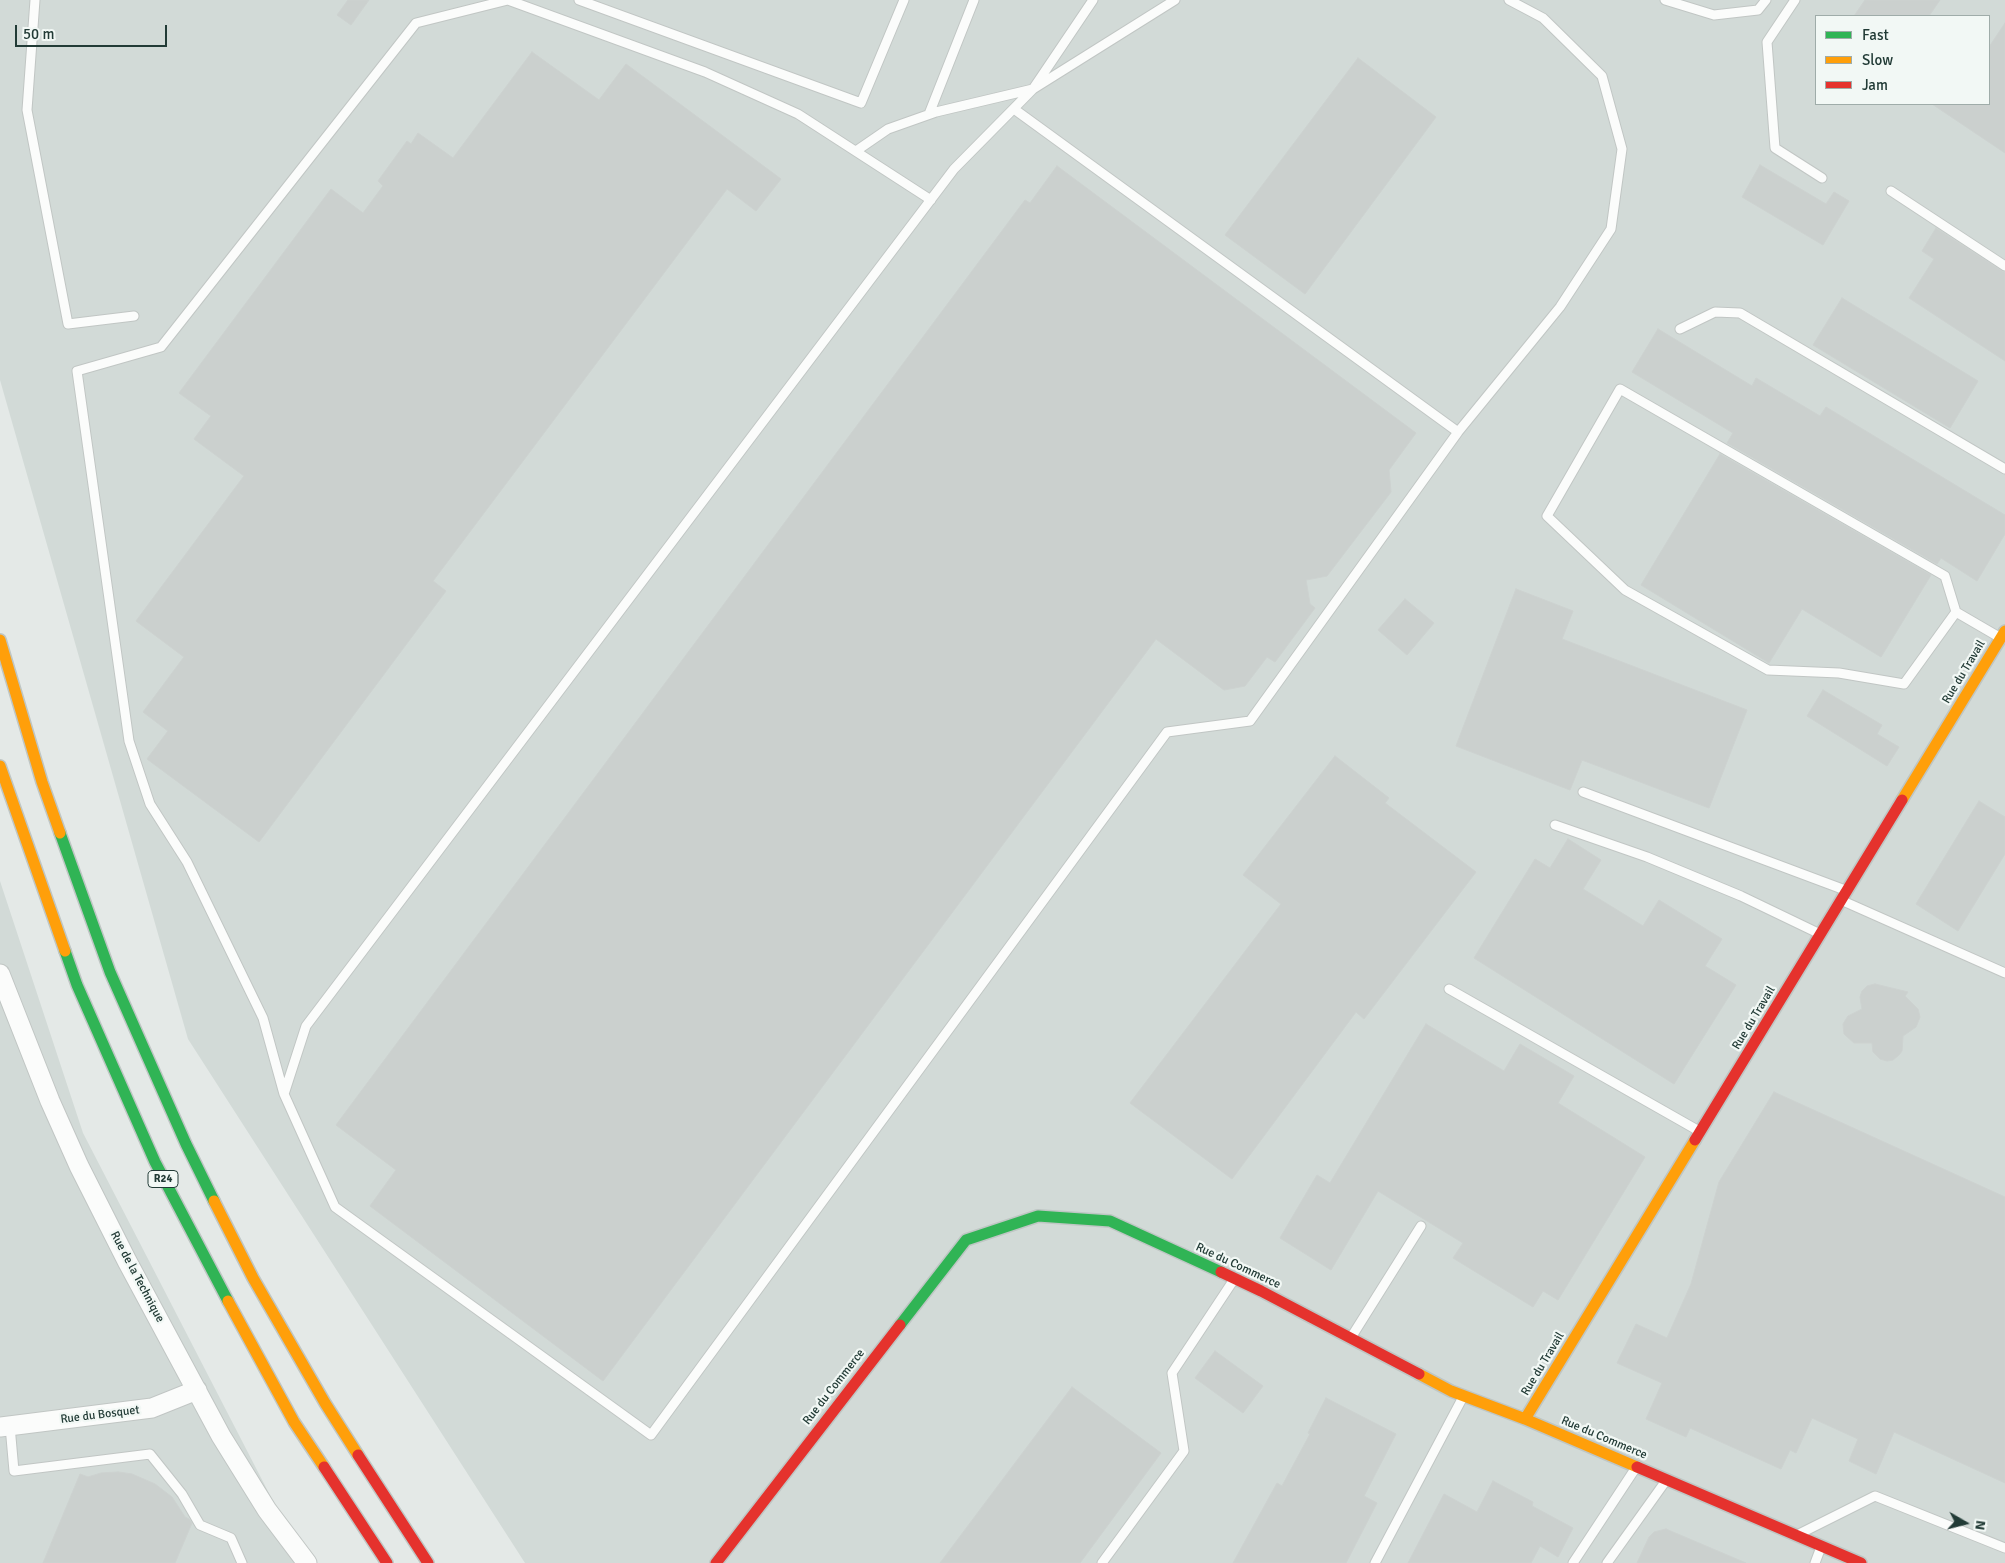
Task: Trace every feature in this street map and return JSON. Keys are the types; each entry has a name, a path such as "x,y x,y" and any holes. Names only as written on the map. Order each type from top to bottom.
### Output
{"main road":[{"name":"Rue du Travail","path":"1526,1419 2003,635"},
{"path":"0,640 42,782 110,972 186,1144 254,1278 325,1403 428,1563"},
{"name":"R24","path":"0,766 77,985 155,1162 218,1284 294,1422 387,1563"},
{"name":"Rue du Commerce","path":"723,1558 966,1240 1038,1216 1110,1221 1234,1279 1451,1390 1526,1419 1861,1563"}],"street":[{"name":"Rue de la Technique","path":"0,974 23,1036 79,1166 127,1261 221,1436 267,1510 307,1563"},
{"name":"Rue du Bosquet","path":"5,1427 152,1408 197,1390"}],"lane":[{"path":"35,0 27,110 68,324 134,316"},
{"path":"930,200 798,114 705,72 508,0 416,24 161,347 77,371 129,741 150,804 186,862 263,1018 284,1094 335,1207 651,1435 1168,732 1250,721 1458,432 1560,307 1611,228 1622,148 1602,76 1543,18 1509,0"},
{"path":"579,0 862,104 904,0"},
{"path":"929,114 974,0"},
{"path":"284,1094 306,1026 930,200 954,169 1033,89 1093,0"},
{"path":"856,151 888,129 929,114 1033,89 1175,0"},
{"path":"1665,0 1714,16 1758,10 1766,0"},
{"path":"1795,0 1767,42 1774,148 1822,178"},
{"path":"1014,109 1458,432"},
{"path":"1891,191 2005,266"},
{"path":"1680,330 1715,312 1740,313 2005,469"},
{"path":"1956,612 1904,684 1839,673 1768,670 1625,590 1547,516 1620,389 1945,576 1956,612 2003,635"},
{"path":"1583,792 1844,895 2005,973"},
{"path":"1555,825 1647,857 1740,896 1820,935"},
{"path":"1449,989 1700,1132"},
{"path":"1351,1338 1421,1226"},
{"path":"1102,1563 1184,1451 1172,1373 1234,1279"},
{"path":"1375,1563 1464,1395"},
{"path":"5,1427 14,1471 150,1454 182,1494 200,1525 231,1538 242,1563"},
{"path":"1573,1563 1636,1467"},
{"path":"1607,1563 1667,1480"},
{"path":"1796,1535 1875,1496 2005,1548"},
{"path":"1815,1563 1822,1546"}],"shaded area":[{"path":"0,0 2005,0 2005,1563 525,1563 188,1039 0,380"},
{"path":"0,881 83,1133 305,1563 0,1563"}],"building":[{"path":"348,0 369,0 351,25 337,15"},
{"path":"1865,0 1940,0 1930,15 1855,15"},
{"path":"2005,23 2005,153 1933,105 1990,105 1990,46"},
{"path":"532,52 599,100 626,64 781,179 756,211 727,189 433,581 446,591 259,842 147,759 168,731 143,712 184,657 136,621 244,476 194,439 211,416 179,393 331,189 363,213 383,186 378,181 407,141 411,144 418,133 453,158"},
{"path":"1358,58 1436,117 1305,294 1225,235"},
{"path":"1760,165 1826,204 1834,192 1849,201 1823,245 1742,197"},
{"path":"1057,166 1416,433 1389,470 1391,492 1327,576 1306,580 1310,604 1315,608 1275,662 1267,657 1245,686 1224,690 1156,639 603,1381 370,1206 396,1170 336,1125 1025,200 1030,203"},
{"path":"1936,228 2005,273 2005,361 1909,298 1934,259 1922,251"},
{"path":"1842,298 1978,381 1950,428 1813,345"},
{"path":"1658,329 1752,386 1756,378 1820,416 1826,407 2005,515 2005,534 1977,581 1941,558 1937,564 1727,443 1733,433 1632,372"},
{"path":"1720,454 1931,575 1881,657 1802,609 1769,663 1641,585"},
{"path":"1516,589 1573,611 1562,639 1747,710 1709,808 1582,760 1570,790 1456,746"},
{"path":"1405,599 1434,623 1407,655 1378,630"},
{"path":"1823,690 1882,725 1877,734 1899,747 1887,766 1807,716"},
{"path":"1335,756 1389,798 1385,803 1476,872 1364,1019 1356,1012 1232,1179 1130,1103 1281,904 1243,875"},
{"path":"1979,801 2005,817 2005,854 1958,931 1916,904"},
{"path":"1568,839 1601,860 1583,889 1643,926 1659,900 1722,939 1705,966 1736,985 1674,1084 1474,958 1535,859 1550,868"},
{"path":"1875,984 1908,992 1905,996 1918,1009 1920,1017 1916,1027 1903,1036 1902,1051 1893,1060 1880,1059 1873,1052 1872,1043 1854,1043 1844,1034 1843,1024 1848,1016 1862,1009 1860,997 1862,991 1867,986"},
{"path":"1426,1024 1504,1071 1520,1044 1574,1076 1558,1103 1645,1157 1558,1300 1543,1291 1533,1307 1453,1258 1463,1243 1378,1191 1331,1270 1280,1238 1317,1175 1330,1183"},
{"path":"1774,1092 2005,1197 2005,1483 1894,1432 1876,1474 1849,1461 1858,1439 1812,1418 1796,1453 1790,1450 1781,1469 1690,1428 1686,1437 1646,1419 1662,1383 1617,1363 1636,1324 1667,1338 1691,1284 1719,1182"},
{"path":"1215,1351 1263,1386 1243,1413 1195,1378"},
{"path":"1072,1387 1161,1453 1080,1563 940,1563"},
{"path":"1326,1398 1396,1434 1364,1496 1377,1503 1346,1563 1233,1563 1277,1483 1282,1486 1310,1434 1308,1433"},
{"path":"118,1472 132,1474 155,1484 172,1497 185,1517 192,1523 175,1563 43,1563 80,1474 88,1477 101,1473"},
{"path":"1493,1481 1533,1502 1532,1506 1573,1528 1558,1557 1540,1546 1531,1563 1408,1563 1444,1494 1477,1512"},
{"path":"1666,1529 1746,1563 1637,1563 1649,1537 1654,1532"}],"traffic: fast":[{"path":"60,833 110,972 186,1144 214,1201"},
{"path":"65,951 77,985 155,1162 228,1301"},
{"path":"900,1325 966,1240 1038,1216 1110,1221 1221,1272"}],"traffic: slow":[{"path":"1902,800 2005,631"},
{"path":"0,640 42,782 60,833"},
{"path":"0,766 65,951"},
{"path":"1525,1419 1695,1140"},
{"path":"214,1201 253,1278 325,1403 358,1455"},
{"path":"228,1301 294,1422 324,1467"},
{"path":"1419,1374 1451,1391 1525,1419 1637,1467"}],"traffic: jam":[{"path":"1695,1140 1902,800"},
{"path":"1221,1272 1419,1374"},
{"path":"716,1563 900,1325"},
{"path":"358,1455 428,1563"},
{"path":"324,1467 387,1563"},
{"path":"1637,1467 1861,1563"}]}
